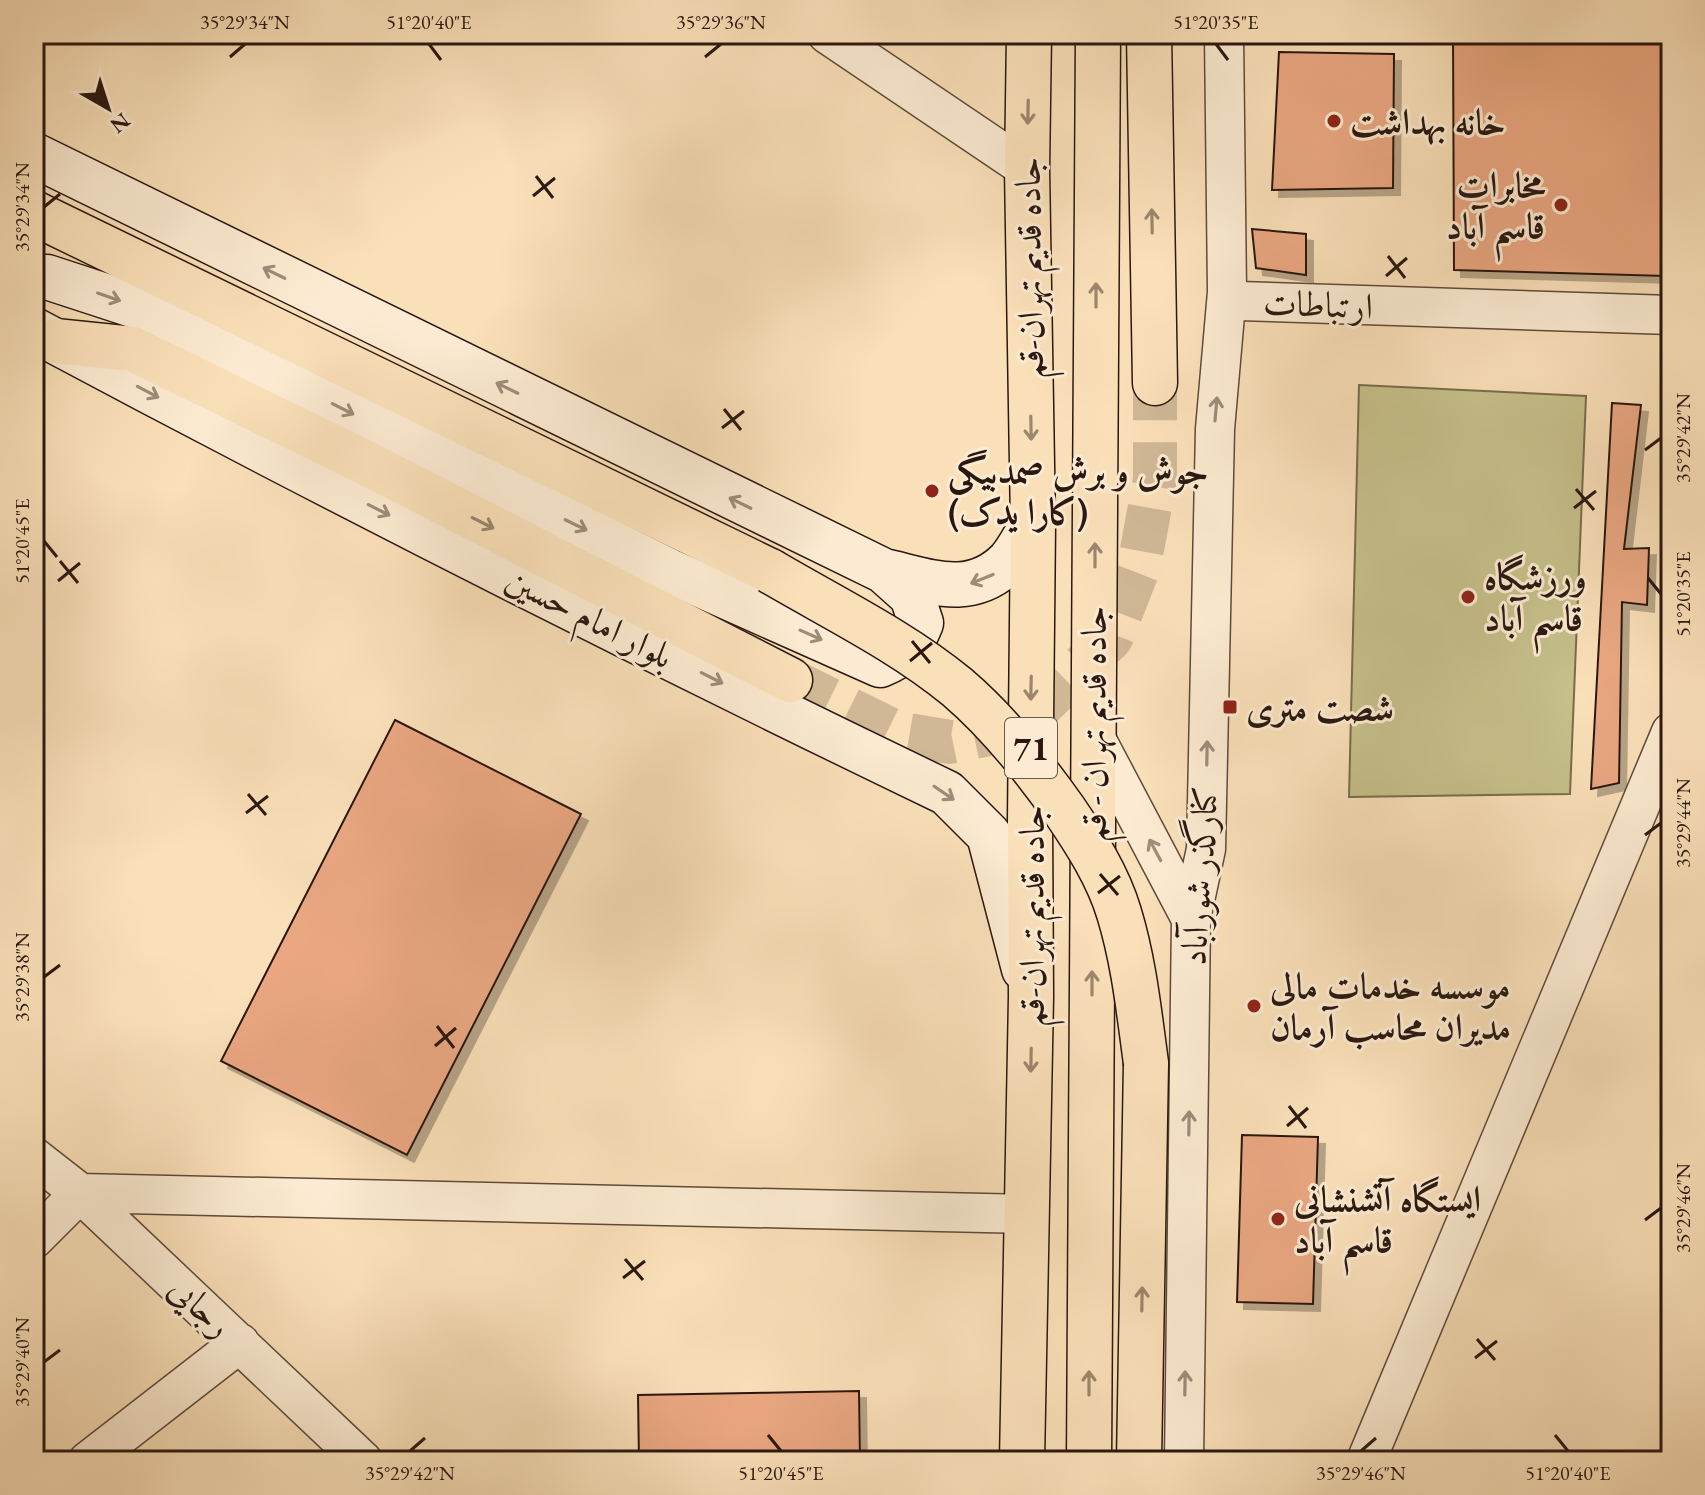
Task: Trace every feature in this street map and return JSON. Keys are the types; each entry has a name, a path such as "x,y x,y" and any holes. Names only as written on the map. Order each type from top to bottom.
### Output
{"highway":[{"name":"جاده قدیم تهران-قم","path":"1022,1461 1031,997 1033,524 1027,169 1029,34"},
{"name":"جاده قدیم تهران - قم","path":"1089,1461 1098,34"},
{"path":"1149,34 1155,383"},
{"path":"34,213 770,571 893,644 955,686 1040,775 1084,838 1118,909 1132,957 1146,1063 1139,1461"},
{"path":"44,336 133,349 364,462 790,680"}],"main road":[{"path":"34,155 884,571 956,587 987,580 1010,560 1033,524"},
{"path":"34,277 47,277 148,310 669,571 880,665 898,658 912,644 921,623 912,596 884,571"},
{"name":"بلوار امام حسین","path":"44,336 217,428 540,592 947,793 989,835 1031,997"}],"street":[{"path":"827,34 1027,169"},
{"name":"ارتباطات","path":"1224,34 1227,292 1239,301 1671,315"},
{"name":"کنارگذر شورآباد","path":"1184,1461 1191,919 1206,849 1215,429 1227,292"},
{"path":"1366,1461 1671,732"},
{"path":"1093,733 1191,919"},
{"name":"رجایی","path":"34,1157 80,1193 363,1461"},
{"path":"34,1239 80,1193 1029,1214"},
{"path":"88,1461 240,1343"}],"shaded area":[{"path":"1359,385 1586,396 1570,794 1349,797"}],"building":[{"name":"مخابرات قاسم آباد","path":"1453,34 1671,34 1666,276 1454,270"},
{"name":"خانه بهداشت","path":"1279,52 1394,54 1393,188 1272,190"},
{"path":"1252,229 1306,234 1306,275 1256,268"},
{"path":"1612,403 1641,405 1624,549 1649,548 1647,605 1622,602 1619,783 1591,789"},
{"path":"395,720 581,814 407,1155 221,1061"},
{"name":"ایستگاه آتشنشانی قاسم آباد","path":"1242,1135 1318,1137 1313,1304 1237,1302"},
{"path":"859,1391 860,1461 639,1461 638,1395"}],"tunnel":[{"path":"790,680 897,733 950,742 984,735 1038,709 1111,638 1139,566 1155,479 1155,383"}],"place":[{"name":"خانه بهداشت","path":"1334,121"},
{"name":"مخابرات قاسم آباد","path":"1561,205"},
{"name":"جوش و برش صمدبیگی (کارا یدک)","path":"932,491"},
{"name":"ورزشگاه قاسم آباد","path":"1468,597"},
{"name":"شصت متری","path":"1230,707"},
{"name":"موسسه خدمات مالی مدیران محاسب آرمان","path":"1254,1006"},
{"name":"ایستگاه آتشنشانی قاسم آباد","path":"1278,1219"}]}
